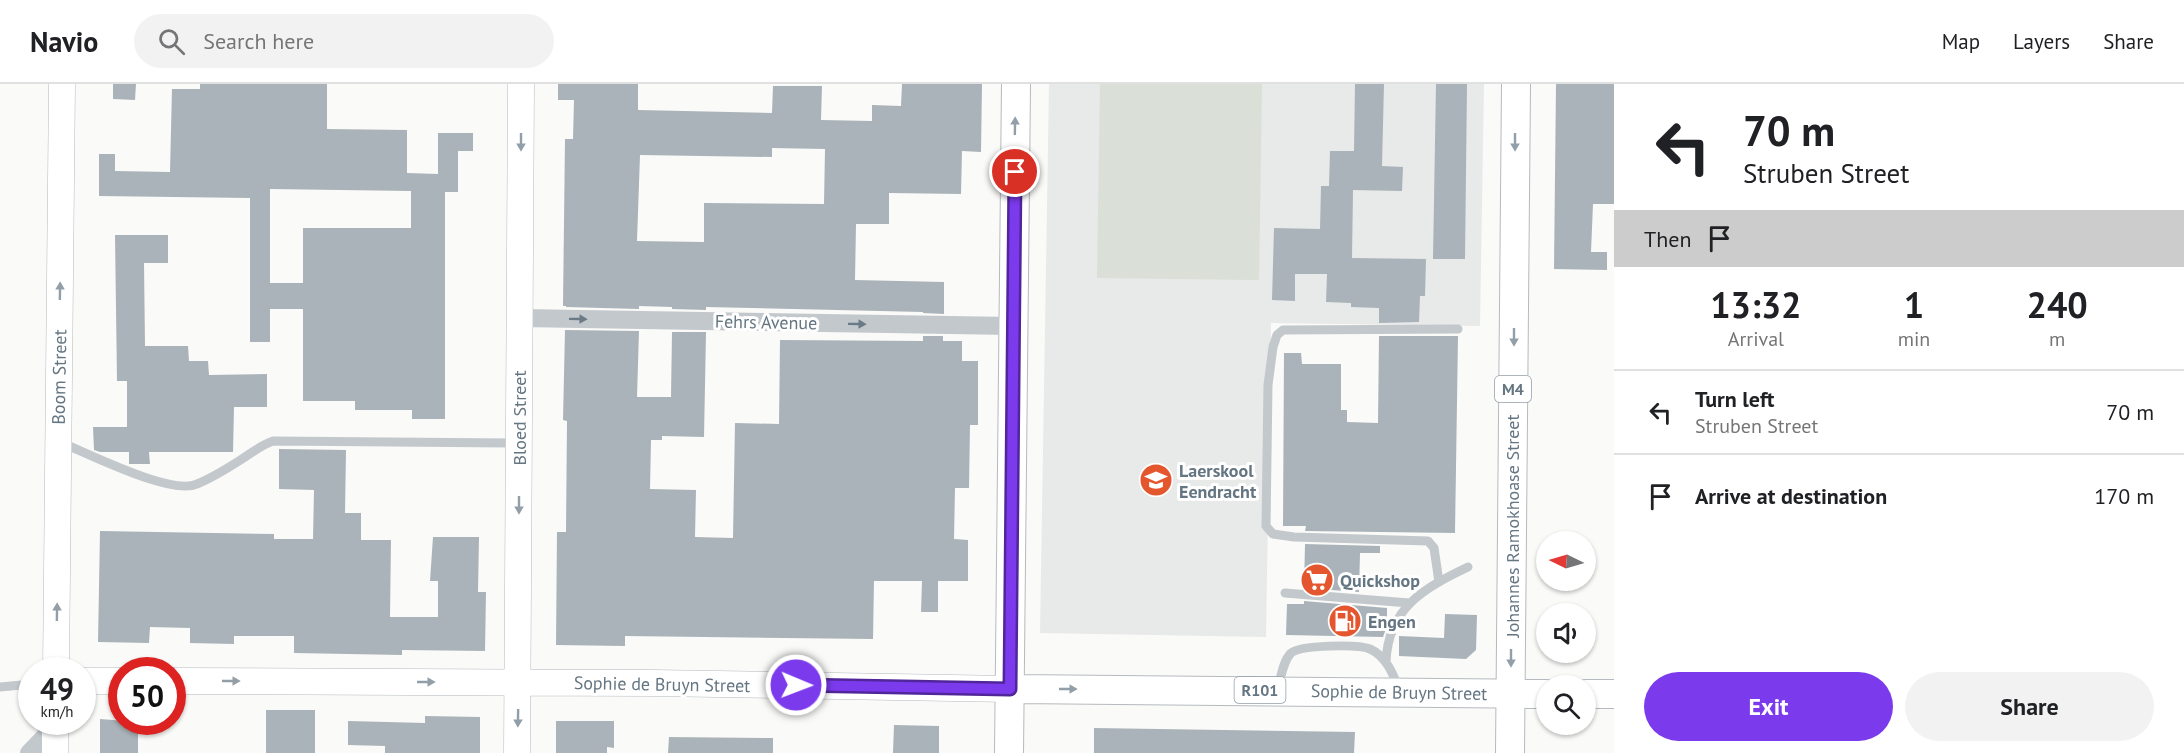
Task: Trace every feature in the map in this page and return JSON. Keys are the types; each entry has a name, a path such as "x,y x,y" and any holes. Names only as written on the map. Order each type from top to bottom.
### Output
{"main road":[{"path":"46,84 62,139"},
{"name":"Boom Street","path":"56,657 62,84"},
{"name":"Bloed Street","path":"517,753 521,84"},
{"path":"1009,753 1016,84"},
{"name":"Johannes Ramokhoase Street","path":"1510,753 1516,84"},
{"name":"Sophie de Bruyn Street","path":"186,681 1536,694"},
{"path":"1596,694 1614,694"},
{"path":"55,735 55,753"}],"street":[{"name":"Fehrs Avenue","path":"520,318 1012,326"},
{"path":"29,753 45,735"}],"lane":[{"path":"1439,582 1434,548 1428,541 1294,537 1273,534 1266,526 1268,385 1273,347 1277,335 1283,330 1458,329"},
{"path":"58,442 155,482 175,487 194,486 242,459 261,445 273,441 519,443"},
{"path":"1386,662 1386,650 1392,628 1410,603 1439,582 1468,567"},
{"path":"1285,593 1410,603"},
{"path":"1278,690 1283,668 1290,654 1304,647 1356,646 1370,649 1390,666 1400,693"},
{"path":"0,687 18,685"}],"shaded area":[{"name":"Laerskool Eendracht","path":"1049,84 1484,84 1480,326 1271,323 1266,637 1040,633"},
{"path":"1100,84 1262,84 1259,280 1097,278"}],"building":[{"path":"113,84 136,84 135,100 113,99"},
{"path":"200,84 327,84 327,129 407,130 407,173 438,174 438,133 473,133 473,151 458,151 458,192 445,192 445,419 412,419 412,410 355,410 355,401 303,401 303,309 270,309 270,342 250,342 250,198 99,196 99,154 115,154 115,171 170,172 172,89 200,89","holes":["270,189 411,191 411,228 303,228 303,283 270,283"]},
{"path":"558,84 638,84 638,110 772,113 773,86 822,86 821,120 872,121 872,105 901,106 902,84 982,84 981,152 962,151 961,194 889,193 889,224 856,224 855,280 944,282 944,314 706,307 706,310 639,306 639,309 563,306 565,139 573,139 574,100 558,100","holes":["772,148 825,149 824,204 704,203 704,242 637,241 640,155 772,157"]},
{"path":"1355,84 1384,84 1382,166 1403,167 1402,191 1353,190 1352,258 1426,259 1425,296 1420,296 1419,322 1379,323 1379,308 1351,307 1351,303 1326,302 1327,274 1295,274 1295,301 1272,300 1274,228 1320,229 1321,186 1329,186 1330,151 1354,151"},
{"path":"1436,84 1467,84 1465,259 1433,259"},
{"path":"1556,84 1614,84 1614,204 1593,204 1591,252 1607,252 1607,270 1554,269"},
{"path":"115,235 168,235 168,263 144,263 145,346 188,346 189,361 208,361 209,375 267,374 267,407 234,407 233,452 149,452 150,464 129,464 129,452 94,450 93,427 127,427 127,381 117,381"},
{"path":"565,330 639,331 637,397 671,397 672,332 706,332 704,437 662,436 662,440 651,440 650,489 696,490 695,537 733,538 735,423 779,424 780,340 923,341 923,336 943,336 943,341 962,341 962,361 978,361 978,425 970,425 969,488 955,488 954,539 968,540 968,581 938,581 938,612 921,612 922,581 874,581 873,639 625,636 625,646 556,645 557,532 566,532 567,421 563,420"},
{"path":"1379,336 1458,336 1455,533 1305,531 1306,526 1283,526 1284,353 1301,353 1302,364 1341,364 1341,410 1347,410 1347,422 1378,423"},
{"path":"279,449 346,450 345,513 361,513 361,540 391,540 390,617 438,617 438,581 430,581 433,537 479,537 478,592 486,592 485,651 402,650 402,655 294,653 294,636 234,636 234,644 190,643 190,628 150,627 149,643 98,642 100,531 274,534 274,539 313,539 314,490 279,489"},
{"path":"1305,544 1380,546 1380,553 1360,553 1359,592 1304,588"},
{"path":"1304,601 1387,608 1387,626 1383,637 1286,635 1287,604 1304,604"},
{"path":"1445,614 1477,615 1476,650 1466,659 1399,656 1399,636 1444,638"},
{"path":"266,710 315,710 315,753 266,753"},
{"path":"425,716 480,717 480,753 385,753 385,746 348,745 348,721 425,723"},
{"path":"100,719 108,720 108,735 138,735 138,753 100,753"},
{"path":"556,721 614,721 614,748 607,747 607,753 556,753"},
{"path":"894,725 939,726 939,753 893,753"},
{"path":"1094,728 1355,732 1354,753 1094,753"},
{"path":"669,737 773,738 773,753 668,753"}],"place":[{"name":"Laerskool Eendracht","path":"1156,480"},
{"name":"Quickshop","path":"1317,580"},
{"name":"Engen","path":"1345,621"}],"route":[{"path":"796,685 1010,689 1015,172"}]}
